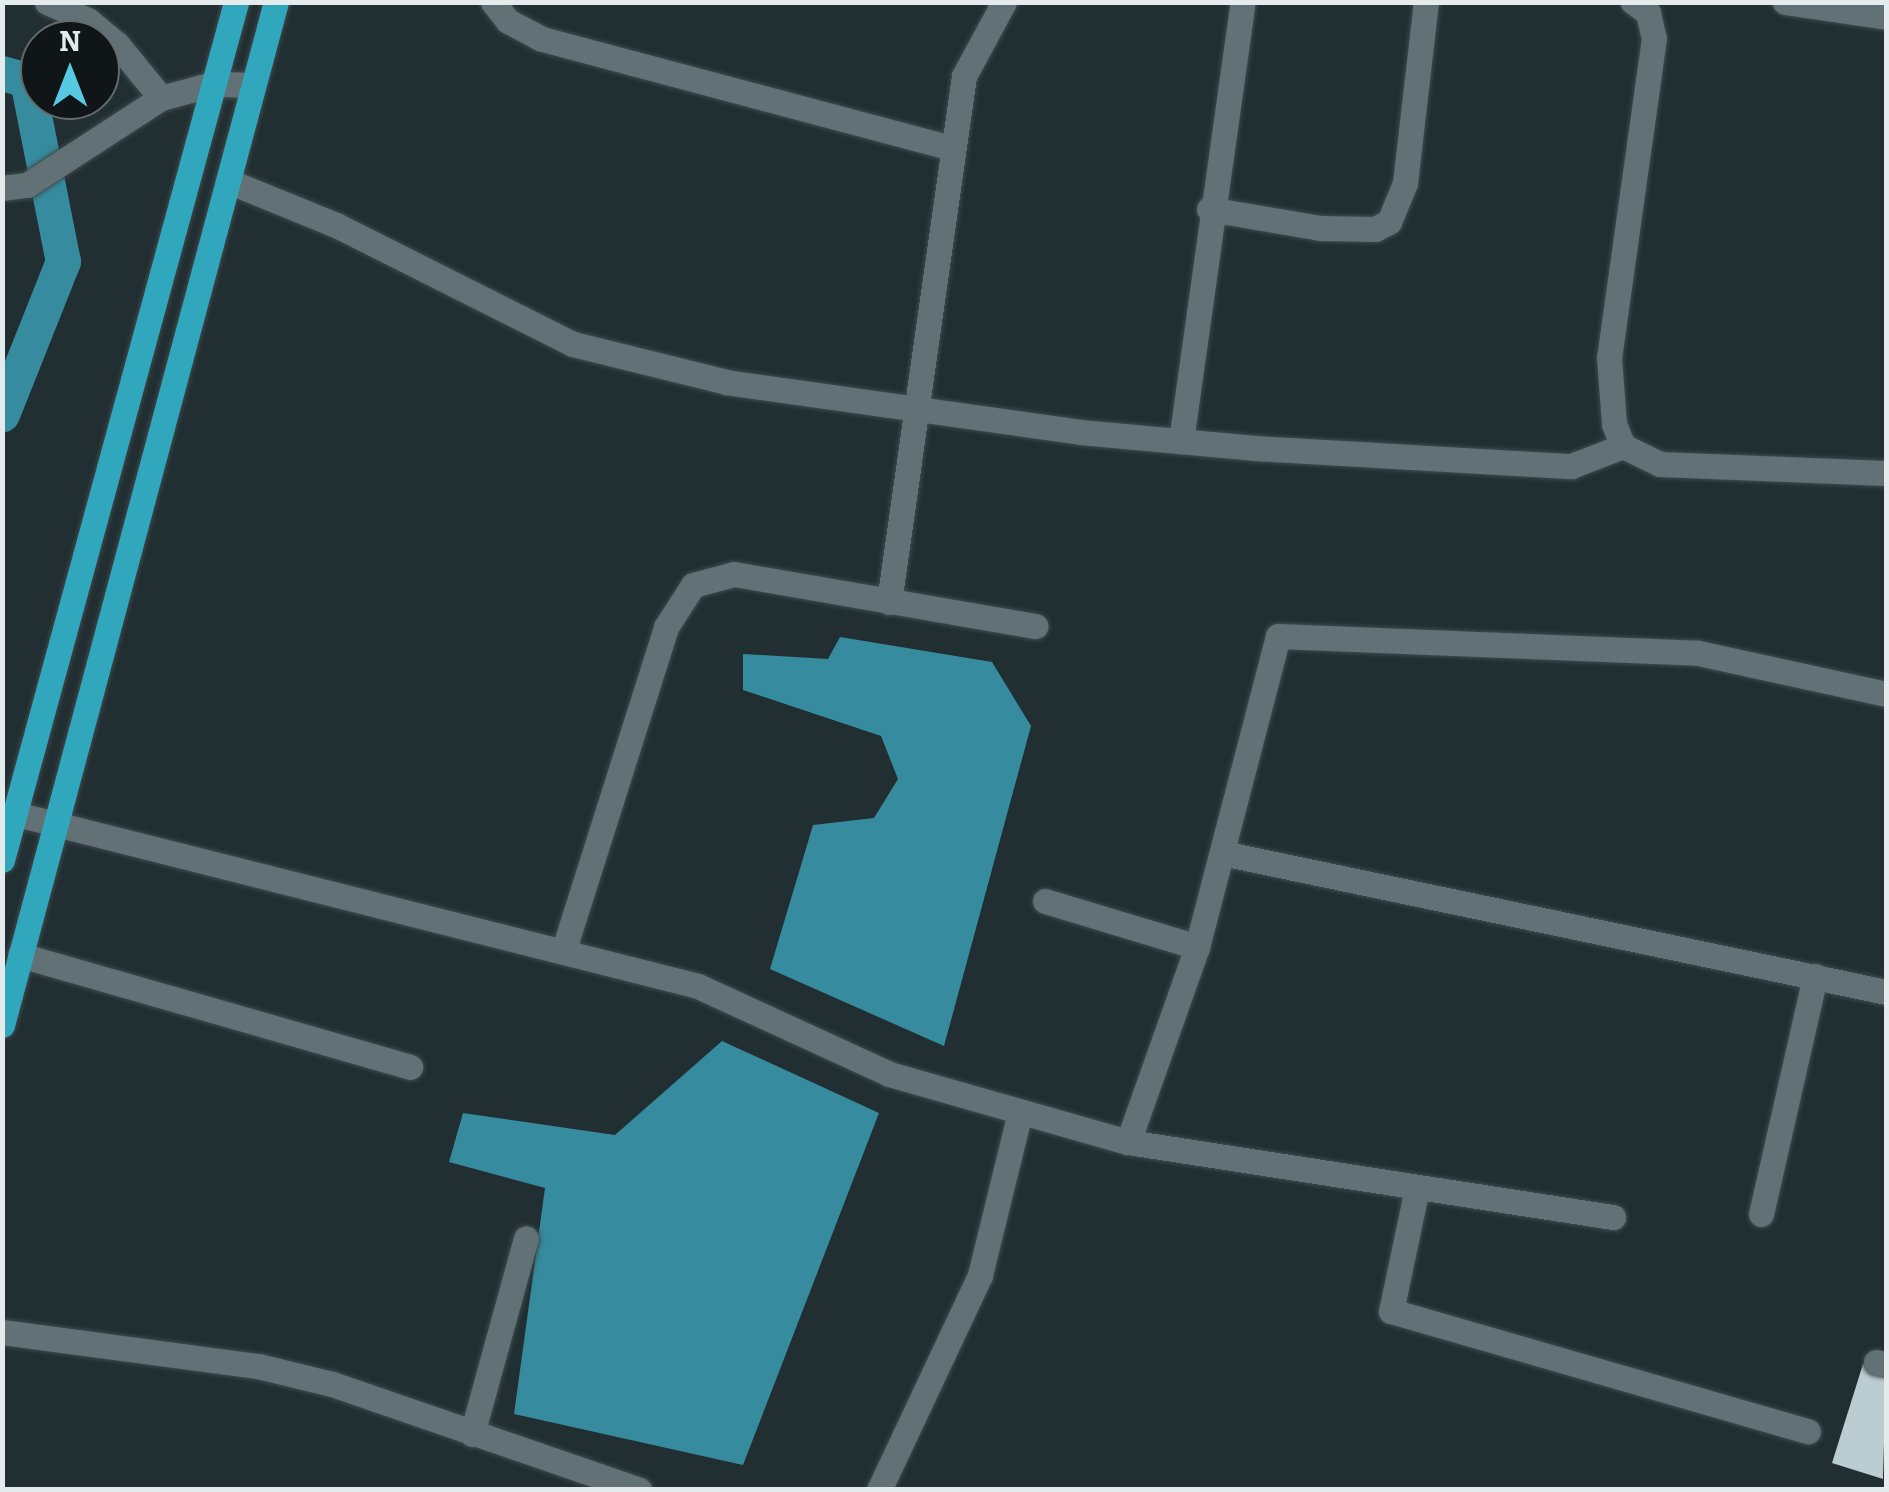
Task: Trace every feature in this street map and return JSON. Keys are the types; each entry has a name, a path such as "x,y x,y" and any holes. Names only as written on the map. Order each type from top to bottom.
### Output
{"main road":[{"path":"2,860 236,2"},
{"path":"2,1025 276,2"}],"street":[{"path":"47,2 102,32 161,98"},
{"path":"493,2 508,21 542,39 952,148"},
{"path":"889,602 964,76 1004,2"},
{"path":"1181,441 1209,209 1243,2"},
{"path":"1209,209 1320,228 1375,228 1389,222 1405,183 1426,2"},
{"path":"1633,2 1648,13 1654,38 1609,356 1614,424 1623,446 1660,464 1886,473"},
{"path":"1785,2 1886,17"},
{"path":"15,187 100,141 161,98 213,84 252,85"},
{"path":"228,180 336,225 572,344 726,382 916,412 1181,441 1571,466 1623,446"},
{"path":"564,949 679,600 693,585 734,574 1036,626"},
{"path":"1128,1142 1196,948 1278,636 1698,654 1886,694"},
{"path":"16,814 564,949 698,986 889,1074 1128,1142 1613,1217"},
{"path":"1222,852 1886,992"},
{"path":"1045,900 1196,948"},
{"path":"20,955 410,1067"},
{"path":"1761,1214 1815,976"},
{"path":"879,1490 980,1275 1020,1112"},
{"path":"1417,1188 1391,1310 1808,1431"},
{"path":"472,1434 526,1238"},
{"path":"2,1332 258,1366 332,1384 472,1434 576,1481 639,1490"}],"water":[{"path":"840,637 992,662 1031,726 944,1046 770,969 813,825 874,818 898,779 881,736 743,690 743,654 828,659"},
{"path":"722,1041 879,1113 743,1465 514,1414 545,1188 449,1162 463,1113 615,1135"}],"building":[{"path":"1863,1364 1886,1371 1883,1479 1832,1463"}],"waterway":[{"path":"2,73 27,80 63,261 2,414"}]}
